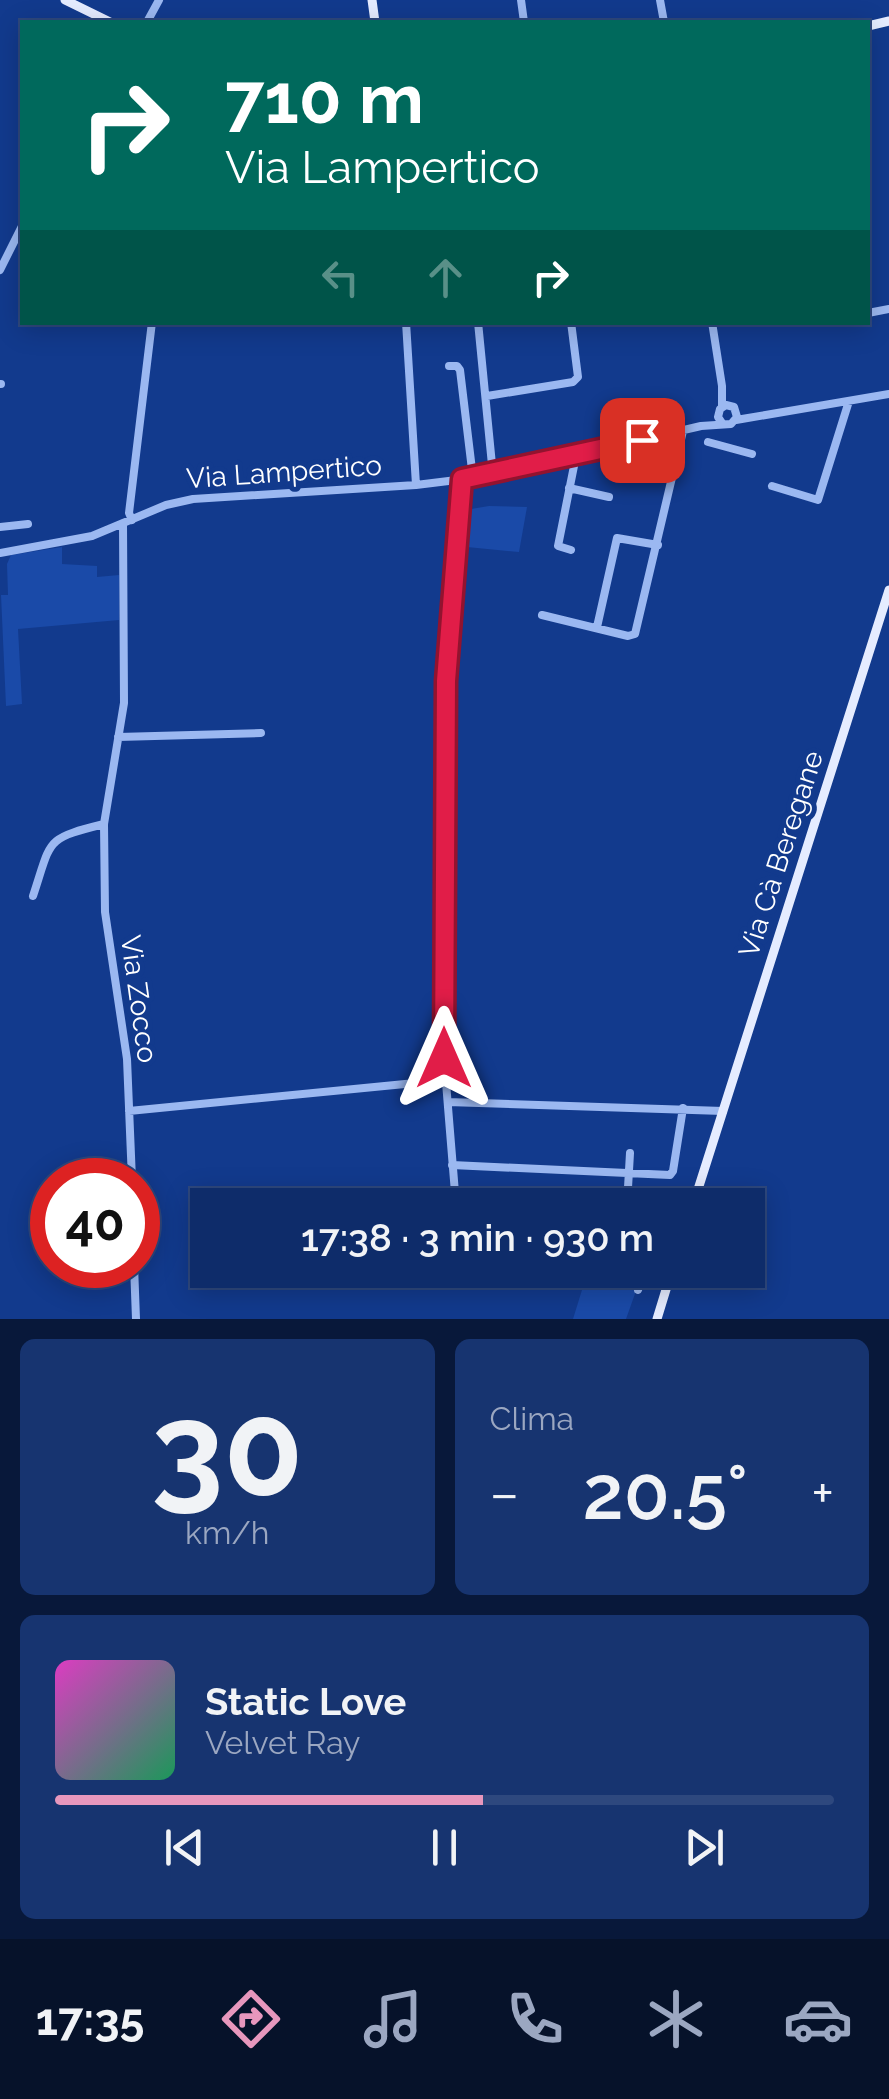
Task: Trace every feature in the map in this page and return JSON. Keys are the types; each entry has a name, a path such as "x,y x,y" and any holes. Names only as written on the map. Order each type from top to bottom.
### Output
{"main road":[{"path":"65,0 106,20"},
{"name":"Via Cà Beregane","path":"698,1188 889,590"},
{"path":"657,1319 666,1288"}],"street":[{"path":"0,270 20,230"},
{"name":"Via Zocco","path":"131,1158 127,1059 105,912 104,824 124,703 127,521 152,325"},
{"path":"406,325 416,485"},
{"path":"478,325 492,475"},
{"path":"487,396 578,378 571,325"},
{"path":"714,325 728,413"},
{"path":"448,366 458,366 460,370 467,479 446,681 446,1080 454,1188"},
{"name":"Via Lampertico","path":"0,553 92,536 166,505 193,499 467,479 705,426 728,413 757,418 889,394"},
{"path":"772,486 818,500 849,401"},
{"path":"705,426 707,445 752,454"},
{"path":"542,615 631,636 638,628 683,431"},
{"path":"571,550 558,546 576,456"},
{"path":"569,488 609,497"},
{"path":"0,527 28,524"},
{"path":"597,627 617,538 658,545"},
{"path":"118,736 262,734"},
{"path":"33,896 49,849 59,836 104,824"},
{"path":"129,1111 446,1080"},
{"path":"448,1102 723,1111"},
{"path":"452,1166 670,1175 674,1171 683,1108"},
{"path":"628,1188 630,1152"},
{"path":"135,1288 136,1319"}],"shaded area":[{"path":"527,507 519,552 467,547 465,510"},
{"path":"62,547 62,564 97,566 97,577 119,575 119,620 18,629 22,704 6,706 1,595 8,595 7,564 11,555"},
{"path":"583,1288 636,1291 626,1319 573,1319"}],"route":[{"path":"444,1058 446,681 462,479 642,440"}]}
